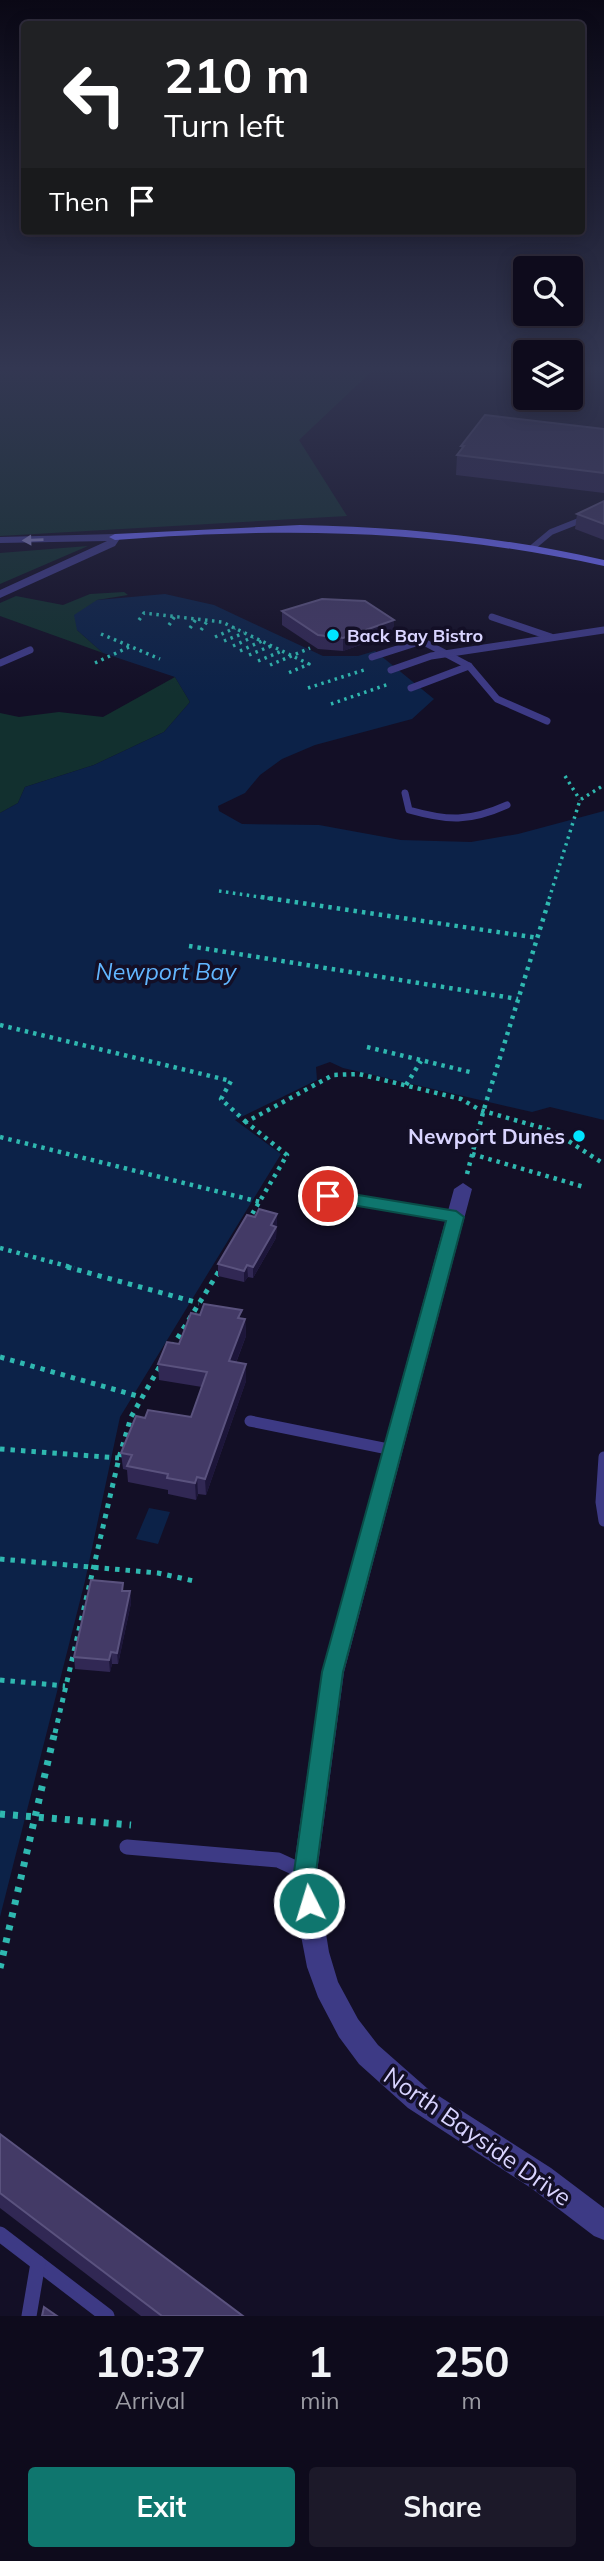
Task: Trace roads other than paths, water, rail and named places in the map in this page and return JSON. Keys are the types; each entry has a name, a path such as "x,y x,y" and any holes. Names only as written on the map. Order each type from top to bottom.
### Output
{"street":[{"path":"0,540 115,537 196,529 341,526 430,532 533,547 604,563"},
{"path":"0,594 111,544 115,537"},
{"name":"North Bayside Drive","path":"463,1189 333,1672 305,1872 315,1944 330,1996 374,2064 441,2116 534,2173 604,2226"}],"lane":[{"path":"533,547 551,532 604,511"},
{"path":"492,617 555,638"},
{"path":"391,670 445,653 604,630"},
{"path":"372,657 422,641 469,666 497,699 547,721"},
{"path":"0,663 30,650"},
{"path":"411,688 469,666"},
{"path":"405,793 409,810 444,820 481,818 507,805"},
{"path":"328,1196 456,1217"},
{"path":"250,1421 393,1450"},
{"path":"604,1457 601,1502 604,1521"},
{"path":"127,1847 278,1860 305,1872"},
{"path":"0,2234 107,2316"},
{"path":"29,2316 38,2263"}],"water":[{"name":"Newport Bay","path":"165,594 214,605 323,656 358,656 375,651 434,699 412,719 315,745 282,759 260,775 245,793 218,806 219,811 242,824 319,825 401,840 471,842 518,834 604,811 604,1120 550,1107 532,1112 343,1068 330,1062 316,1067 317,1080 235,1120 281,1154 120,1417 85,1581 0,1917 0,813 18,803 25,787 94,765 164,732 190,702 175,677 103,653 77,630 74,615 97,600"},
{"path":"149,1508 170,1512 158,1544 136,1539"}],"place":[{"name":"Back Bay Bistro","path":"333,635"},
{"name":"Newport Dunes","path":"579,1136"}]}
